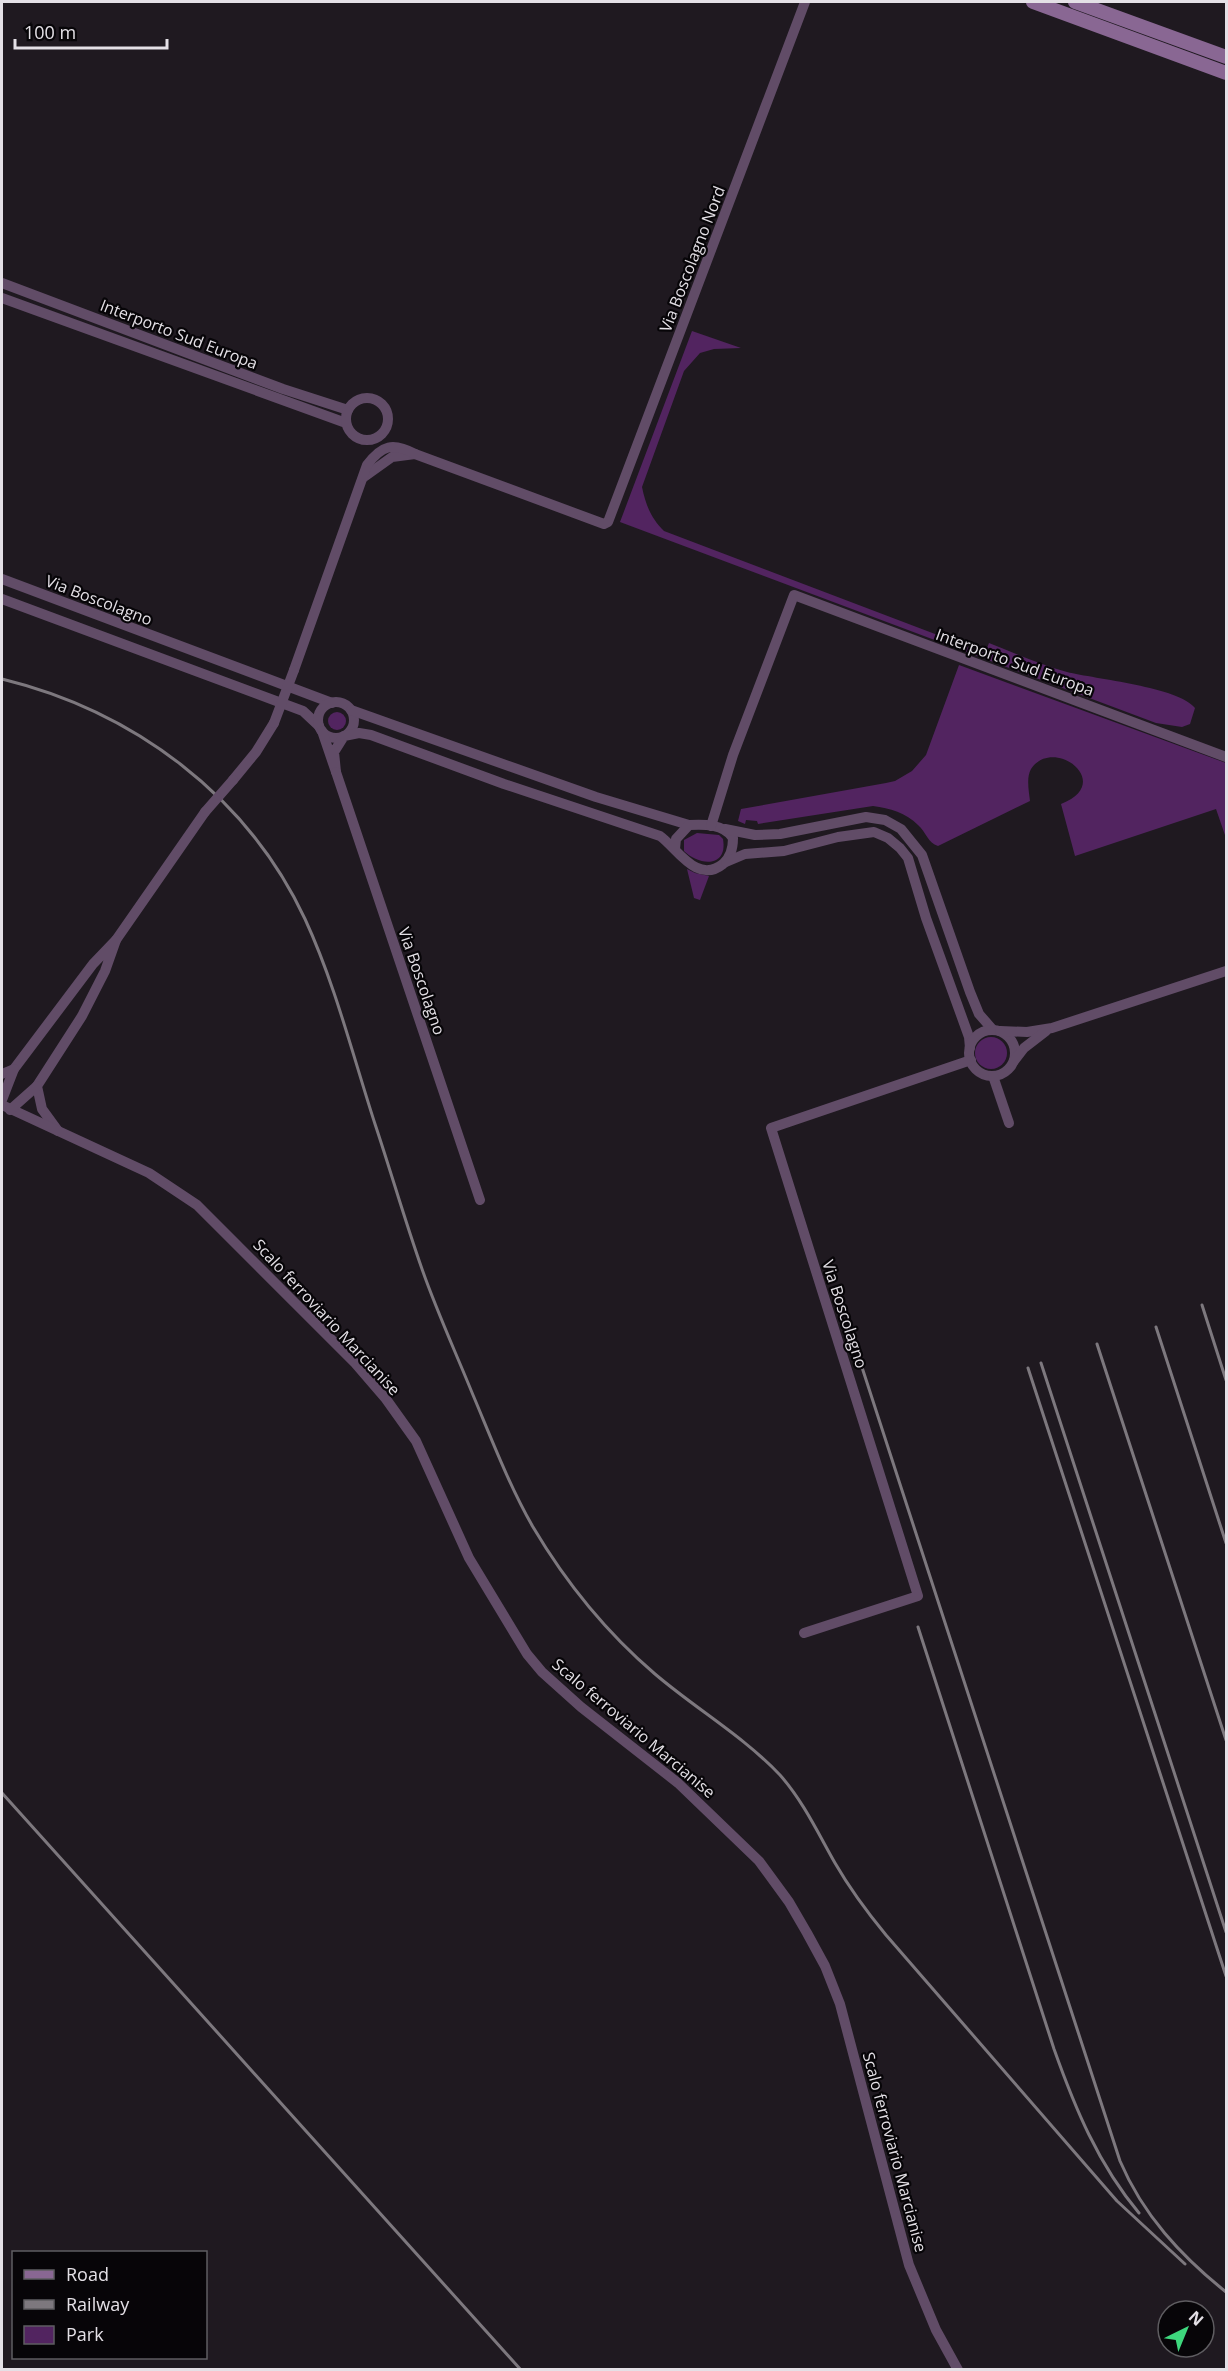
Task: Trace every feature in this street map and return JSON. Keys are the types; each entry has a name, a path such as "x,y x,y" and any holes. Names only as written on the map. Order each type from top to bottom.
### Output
{"main road":[{"path":"1034,2 1227,73"},
{"path":"1075,2 1227,57"}],"street":[{"name":"Via Boscolagno Nord","path":"116,940 205,812 256,752 274,723 363,478 392,457 415,454 604,524 608,522 805,2"},
{"name":"Interporto Sud Europa","path":"2,283 272,385 348,410"},
{"name":"Interporto Sud Europa","path":"2,298 346,423"},
{"path":"371,398 383,405 388,418 384,432 366,440 353,435 346,423 348,410 357,400 371,398"},
{"name":"Via Boscolagno","path":"2,579 332,703 341,703 351,710 596,797 689,825 711,826 755,835 780,834 866,817 885,819 901,829 922,855 979,1014 996,1031 1007,1035 1015,1048 1013,1062"},
{"name":"Interporto Sud Europa","path":"711,826 733,755 794,595 1227,756"},
{"name":"Via Boscolagno","path":"2,599 303,711 332,737 371,735 504,784 660,836 686,863 696,868 716,868 724,862 745,854 784,851 838,837 874,832 888,838 908,858 926,918 969,1037 970,1060 771,1128 918,1596 804,1633"},
{"path":"321,729 319,716 321,710 332,703"},
{"name":"Via Boscolagno","path":"336,772 334,752 352,727 354,721 351,710"},
{"name":"Via Boscolagno","path":"321,729 480,1200"},
{"path":"675,849 676,838 689,825"},
{"path":"724,862 733,847 733,838 725,829"},
{"path":"2,1100 14,1069 74,988 116,940"},
{"path":"6,1107 37,1086 91,998 105,971 116,940"},
{"path":"970,1048 978,1035 996,1031 1027,1032 1052,1028 1227,971"},
{"path":"74,988 74,998 78,1002 84,1003 91,998"},
{"path":"970,1060 982,1074 993,1076 1004,1073 1035,1038 1052,1028"},
{"path":"2,1074 14,1069"},
{"path":"993,1076 1009,1123"},
{"path":"37,1086 42,1109 60,1134"},
{"name":"Scalo ferroviario Marcianise","path":"6,1107 60,1134 149,1173 197,1205 355,1363 386,1399 416,1440 469,1558 527,1654 542,1672 574,1701 678,1783 708,1810 759,1861 775,1882 825,1966 840,2004 909,2265 936,2330 958,2370"}],"green space":[{"path":"692,331 741,348 714,349 700,353 684,371 642,487 650,511 664,531 985,653 989,643 1067,672 1172,694 1195,708 1190,724 1182,727 1156,723 620,522"},
{"path":"959,665 1226,763 1226,838 1216,809 1075,856 1061,804 1076,795 1083,785 1081,775 1075,766 1053,757 1041,760 1031,769 1028,780 1030,801 938,846 908,817 892,810 873,806 758,824 757,821 746,820 745,824 738,821 741,809 895,781 912,771 926,755"},
{"path":"337,712 343,715 346,721 343,727 337,730 331,727 328,721 331,715"},
{"path":"697,833 719,835 723,839 721,855 717,859 711,862 697,860 684,851 684,840"},
{"path":"687,869 709,876 700,900 694,898"},
{"path":"991,1037 1002,1042 1007,1053 1002,1064 991,1069 980,1064 975,1053 980,1042"}],"railway":[{"path":"2,679 50,693 140,736 181,764 218,797 252,834 281,874 316,944 335,994 428,1285 508,1479 545,1547 588,1605 637,1658 751,1748 780,1775 803,1806 847,1882 886,1935 1117,2201 1185,2264"},
{"path":"1202,1305 1226,1380"},
{"path":"1156,1327 1226,1543"},
{"path":"1097,1344 1226,1740"},
{"path":"858,1355 1120,2161 1129,2181 1152,2217 1179,2249 1226,2292"},
{"path":"1041,1363 1226,1932"},
{"path":"1028,1368 1226,1976"},
{"path":"918,1627 1062,2071 1089,2135 1111,2175 1139,2213"},
{"path":"2,1793 521,2370"}]}
